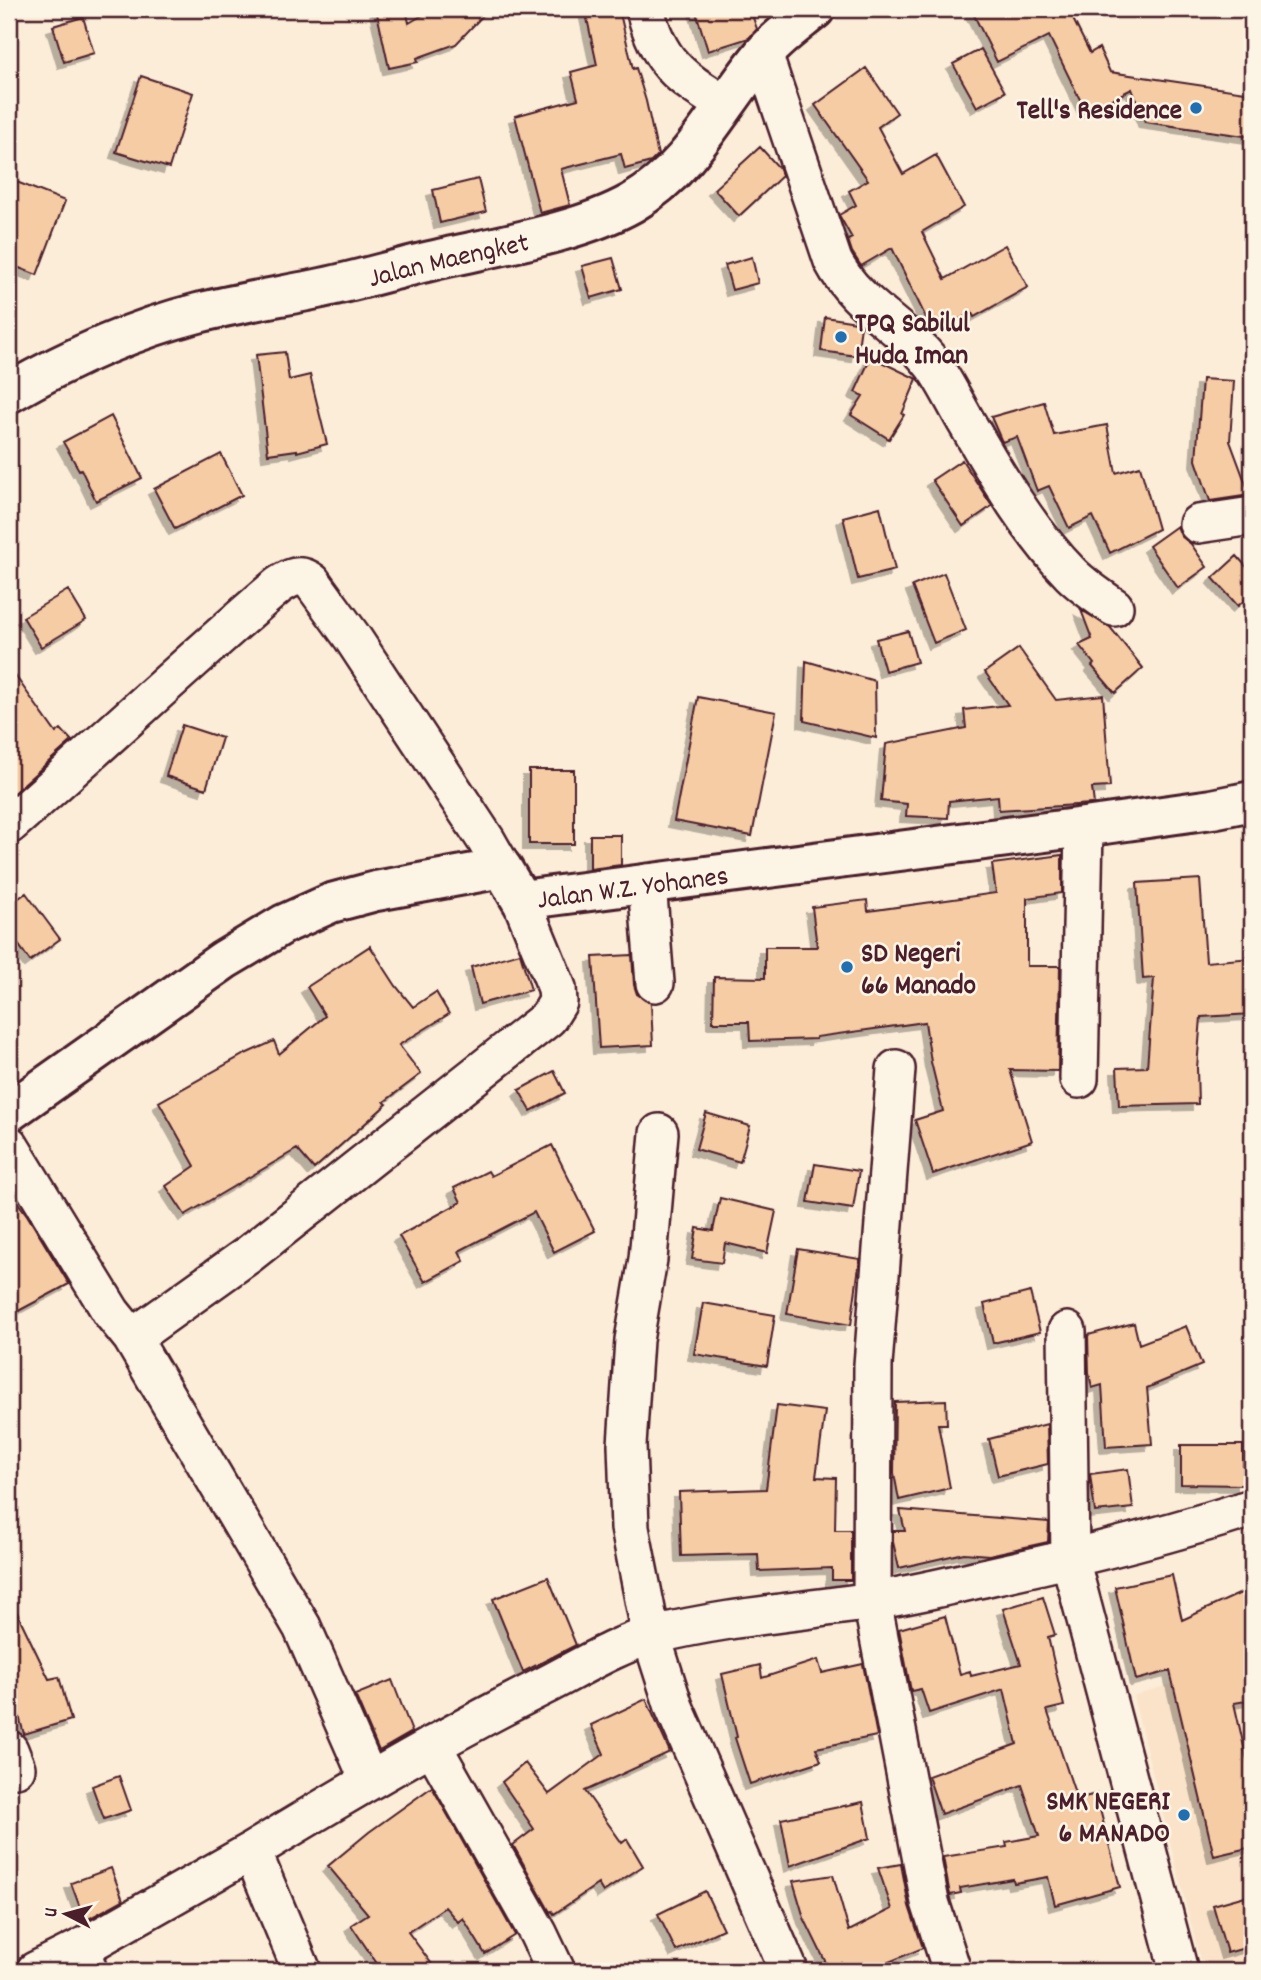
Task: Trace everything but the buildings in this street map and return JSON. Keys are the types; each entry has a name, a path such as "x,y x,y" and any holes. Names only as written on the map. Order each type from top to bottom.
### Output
{"street":[{"path":"645,9 649,26 669,65 685,80 724,104"},
{"name":"Jalan Maengket","path":"9,393 52,369 122,337 197,313 320,288 592,221 629,205 657,188 691,153 724,104 763,54 816,9"},
{"path":"763,54 833,261 841,276 850,289 919,349 933,366 999,478 1039,536 1072,575 1114,607"},
{"path":"1198,524 1252,516"},
{"path":"9,825 117,731 200,652 279,585 292,577 304,577 312,582 352,637 486,840 512,884 557,988 558,1002 548,1018 248,1255 132,1338"},
{"name":"Jalan W.Z. Yohanes","path":"9,1112 224,960 284,924 331,903 364,894 512,884 647,883 1084,827 1252,801"},
{"path":"1079,1079 1084,827"},
{"path":"647,883 655,983"},
{"path":"896,1069 873,1365 872,1601 930,1902 952,1971"},
{"path":"659,1133 648,1259 634,1340 627,1445 630,1528 651,1635 674,1707 789,1971"},
{"path":"9,1145 104,1301 132,1338 302,1627 369,1780"},
{"path":"1067,1331 1070,1559 1179,1971"},
{"path":"36,1971 85,1960 252,1851 369,1780 598,1658 651,1635 736,1619 872,1601 1070,1559 1195,1526 1252,1506"},
{"path":"432,1745 538,1933 556,1971"},
{"path":"252,1851 302,1971"}],"shaded area":[{"name":"SMK NEGERI 6 MANADO","path":"1252,1659 1252,1782 1228,1679 1175,1691 1214,1856 1252,1847 1252,1894 1213,1905 1227,1953 1252,1946 1252,1968 1239,1971 1203,1971 1133,1696"}],"place":[{"name":"Tell's Residence","path":"1196,108"},
{"name":"TPQ Sabilul Huda Iman","path":"841,337"},
{"name":"SD Negeri 66 Manado","path":"847,967"},
{"name":"SMK NEGERI 6 MANADO","path":"1184,1815"}]}
